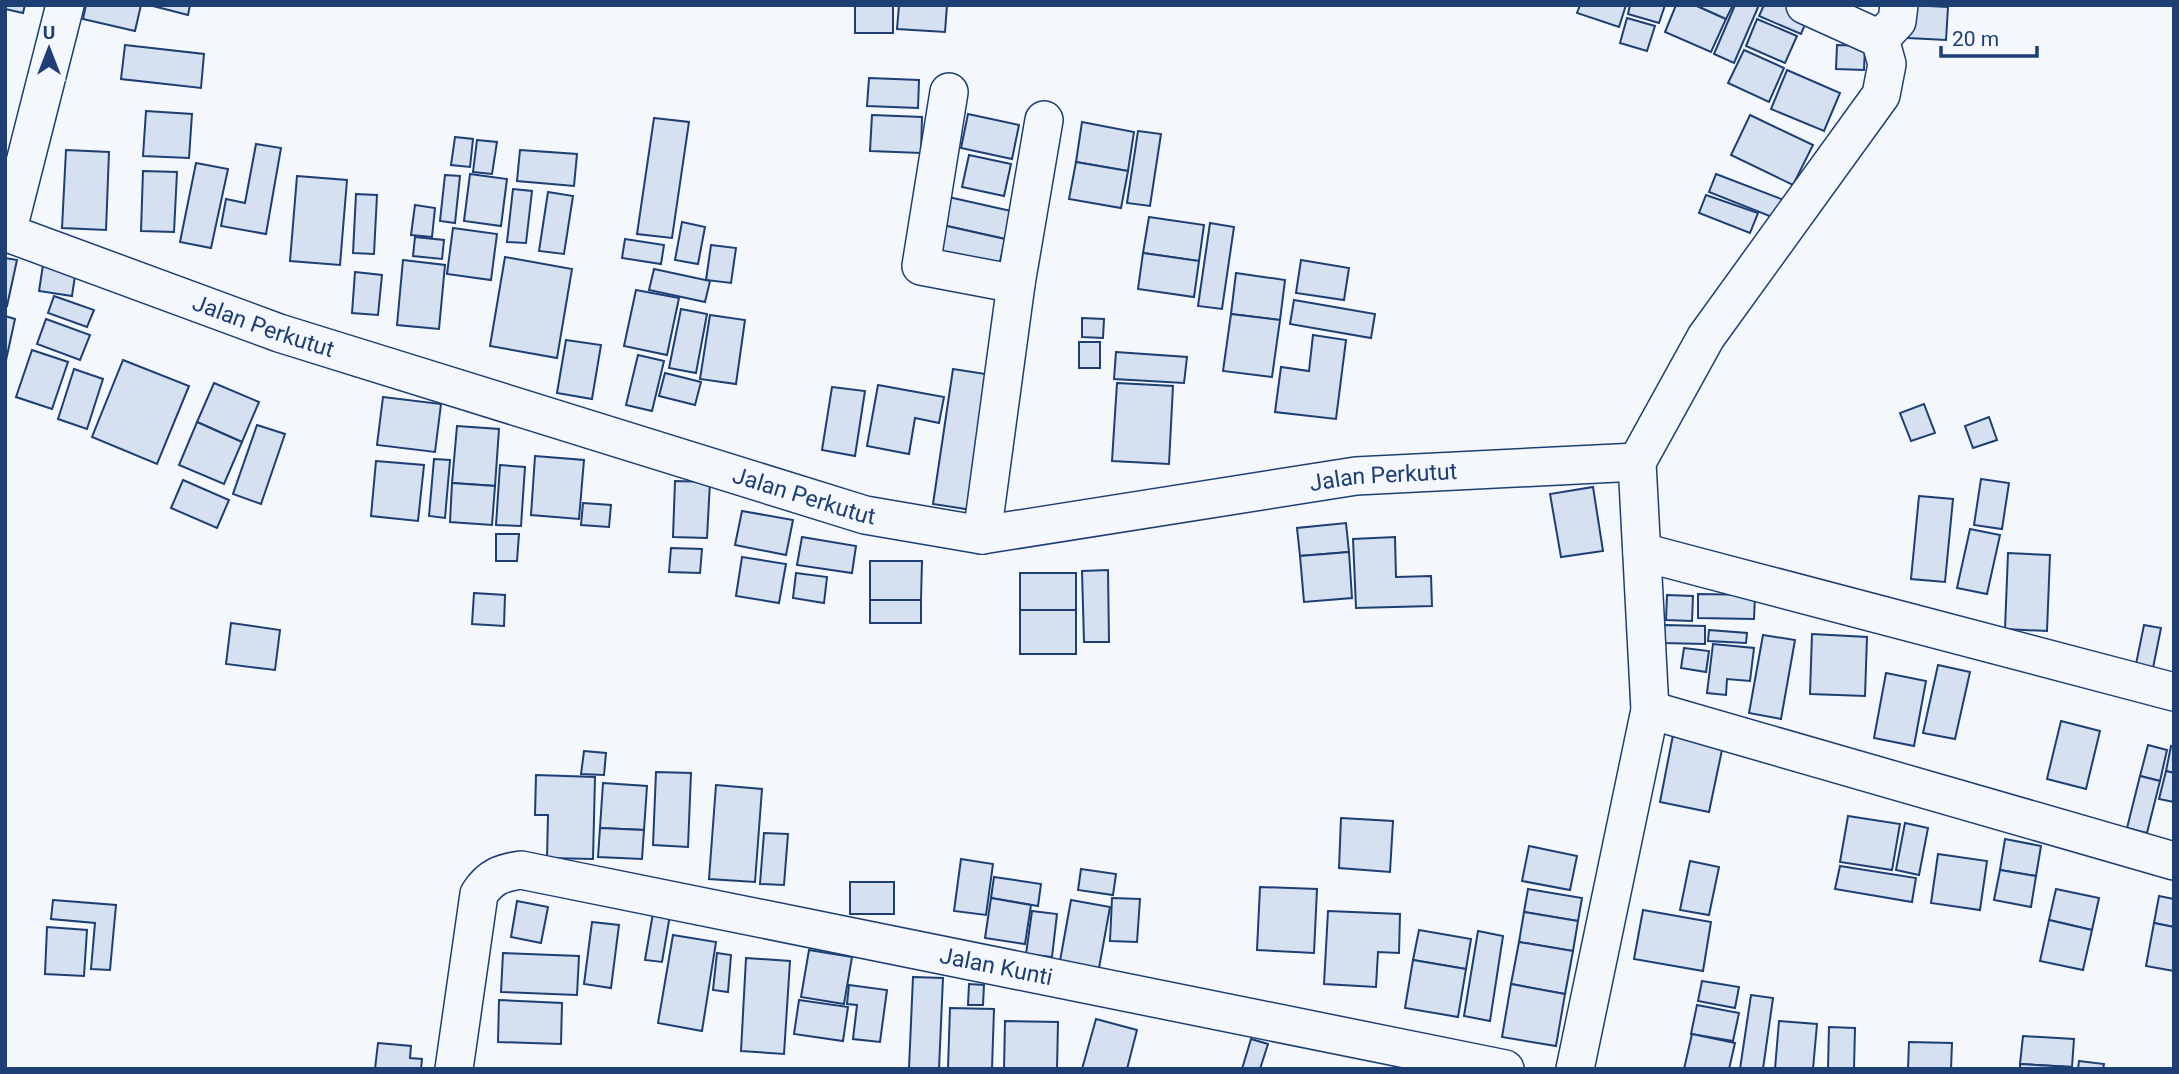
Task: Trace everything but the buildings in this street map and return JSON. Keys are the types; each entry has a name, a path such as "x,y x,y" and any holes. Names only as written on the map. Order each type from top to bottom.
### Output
{"street":[{"path":"6,232 65,5"},
{"path":"1575,1069 1650,709 1637,462 1706,337 1881,95 1887,77 1887,64 1880,39 1805,5"},
{"path":"1880,39 1897,21 1899,5"},
{"path":"948,92 921,266 1016,284"},
{"path":"982,535 1016,284 1044,120"},
{"name":"Jalan Perkutut","path":"6,232 279,333 852,511 982,535 1356,476 1637,462"},
{"path":"1642,552 2174,692"},
{"path":"1650,709 2174,861"},
{"name":"Jalan Kunti","path":"454,1069 478,894 488,881 502,873 521,870 1505,1069"}]}
